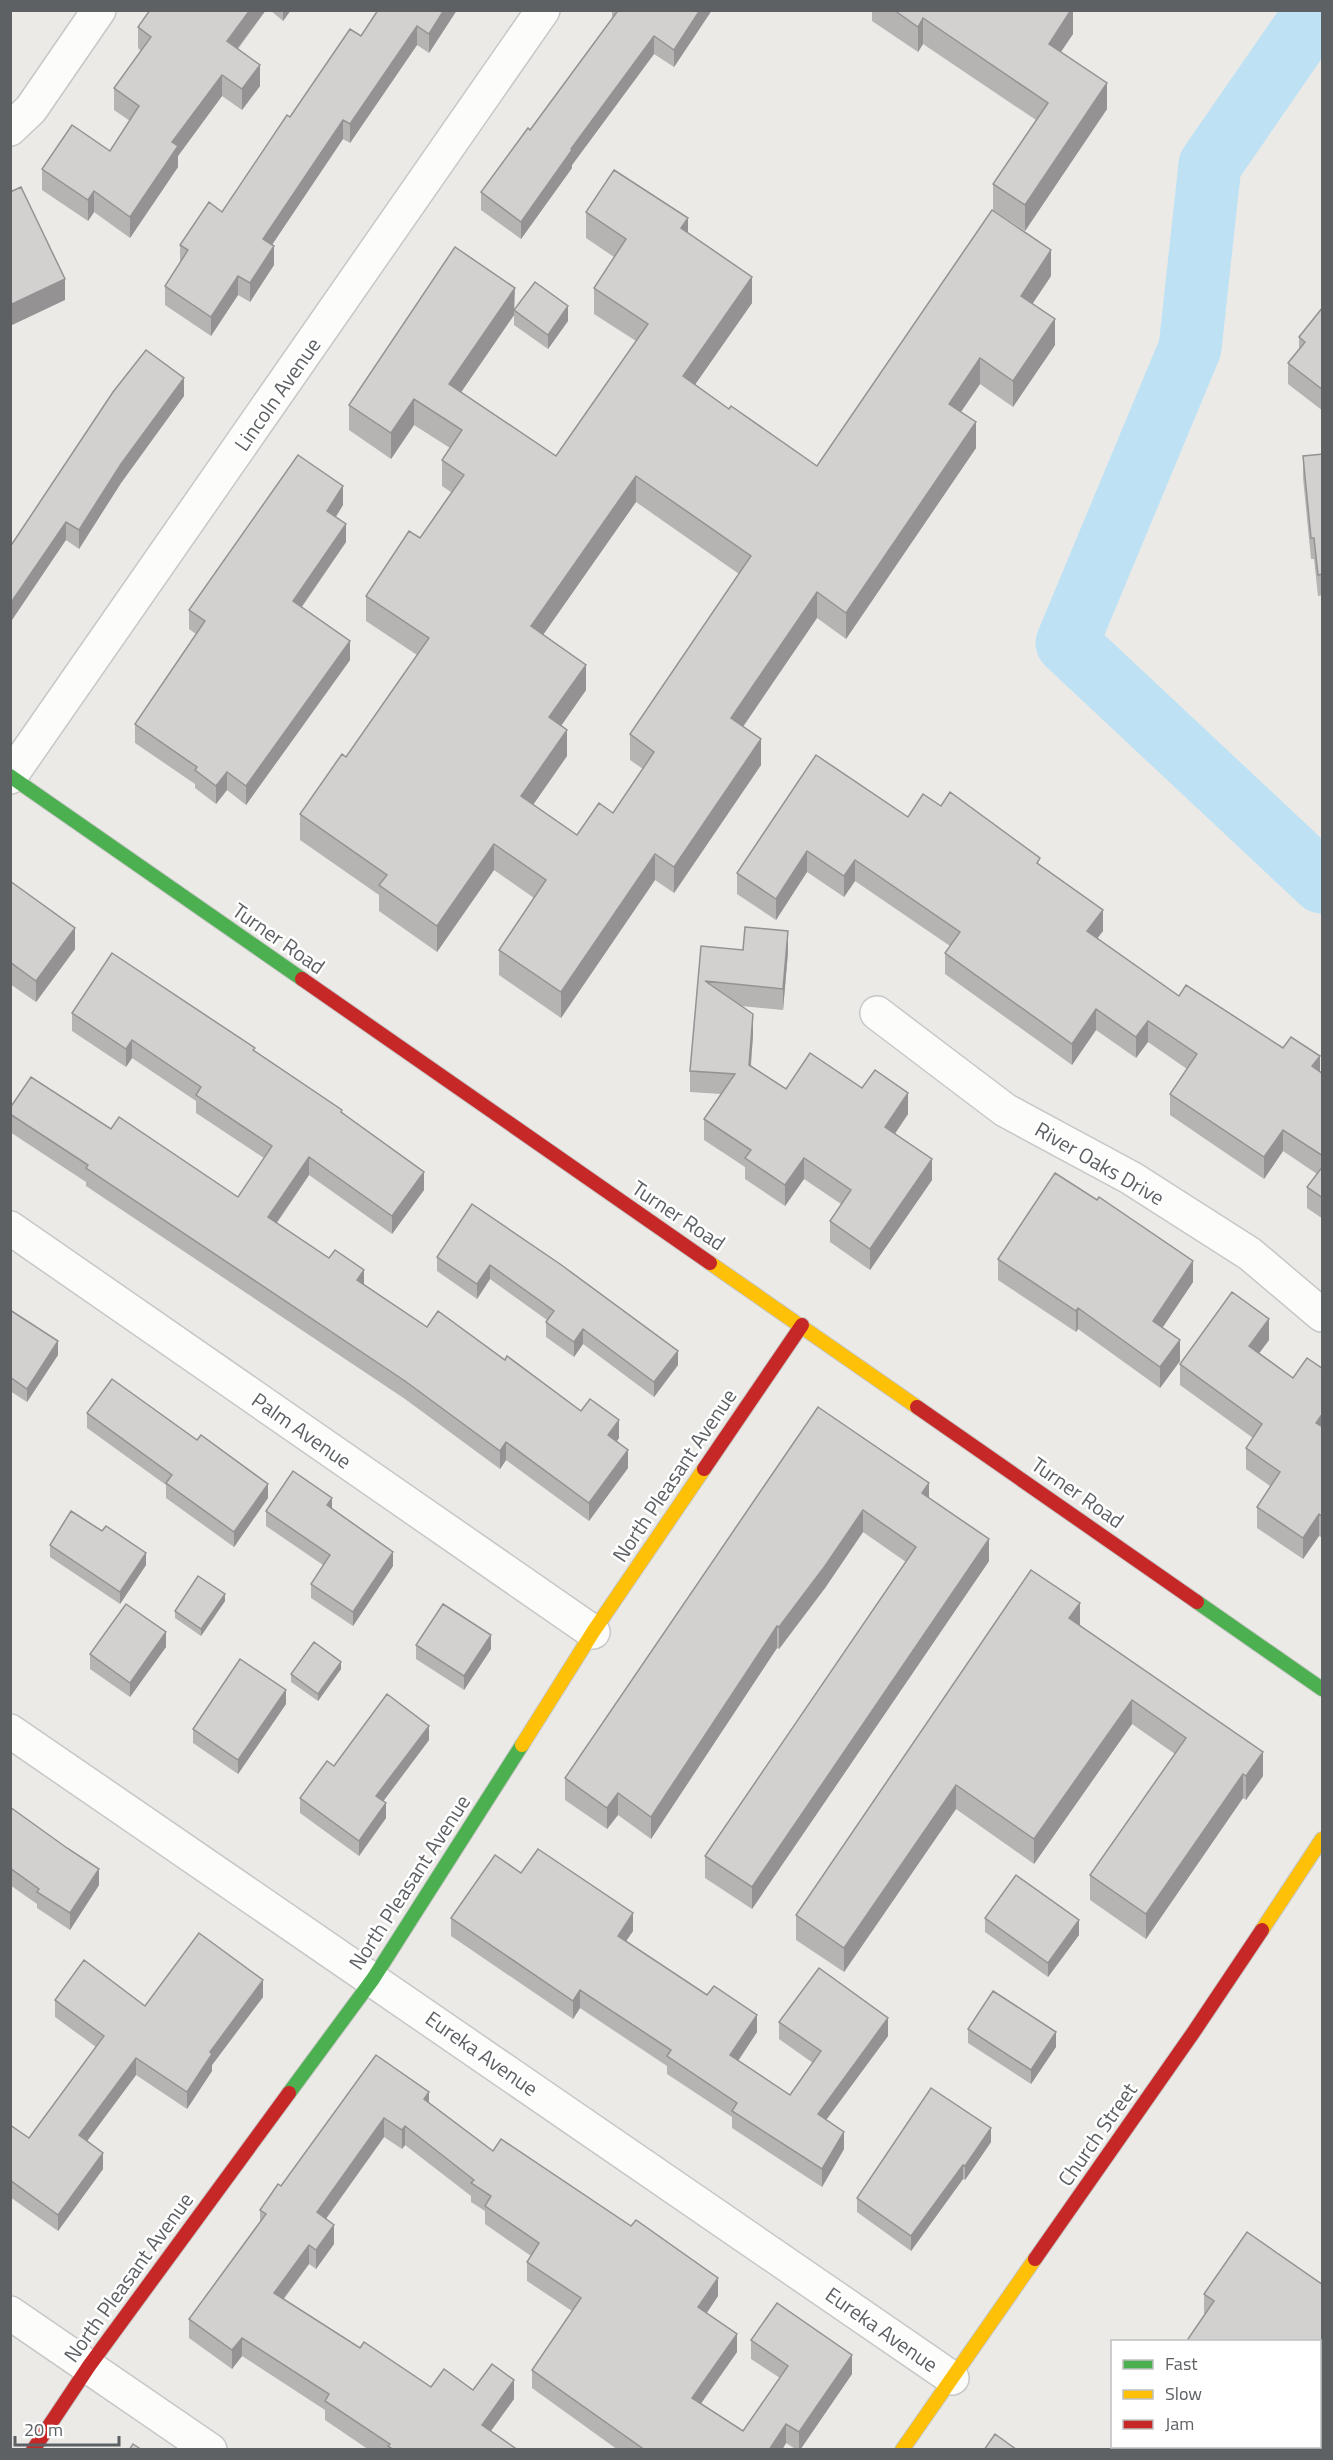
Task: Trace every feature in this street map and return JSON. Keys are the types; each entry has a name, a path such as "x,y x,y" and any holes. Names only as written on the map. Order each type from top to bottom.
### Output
{"street":[{"path":"10,129 31,109 99,10"},
{"name":"Lincoln Avenue","path":"11,776 543,10"},
{"name":"Turner Road","path":"11,776 1323,1689"},
{"name":"River Oaks Drive","path":"877,1013 1005,1110 1131,1178 1250,1254 1323,1315"},
{"name":"Palm Avenue","path":"10,1228 593,1632"},
{"name":"North Pleasant Avenue","path":"33,2450 89,2366 373,1978 593,1632 802,1325"},
{"name":"Eureka Avenue","path":"10,1731 373,1978 952,2378"},
{"name":"Church Street","path":"902,2450 1193,2033 1323,1839"},
{"path":"10,2313 210,2450"}],"building":[{"path":"150,10 250,10 227,41 260,65 242,89 222,75 172,142 178,146 130,217 94,191 88,200 42,169 72,125 110,151 139,106 114,88 151,37 138,27"},
{"path":"378,10 444,10 429,34 417,26 350,124 343,120 263,239 274,246 250,283 238,276 211,317 165,286 188,250 180,245 209,202 222,212 287,115 290,117 350,29 361,36"},
{"path":"616,10 700,10 674,50 654,36 521,222 481,192 528,128 530,130 617,12"},
{"path":"894,10 1071,10 1049,44 1107,83 1025,205 993,184 1048,103 923,18 918,27"},
{"path":"614,170 688,218 681,228 752,277 683,376 729,409 731,406 817,466 992,210 1051,250 1021,296 1055,319 1013,381 980,358 949,404 976,422 846,613 817,592 731,718 761,739 674,867 655,854 561,992 499,950 546,880 494,844 437,926 379,885 387,875 300,814 342,754 346,757 429,638 366,596 409,531 420,538 464,475 442,460 462,430 414,399 391,433 349,405 455,247 515,288 449,384 556,456 648,324 594,288 626,239 586,212","holes":["636,476 751,556 630,734 654,752 613,813 599,803 577,835 521,796 567,730 549,717 586,665 531,626"]},
{"path":"21,187 65,279 10,305 10,192"},
{"path":"535,282 568,306 548,335 514,310"},
{"path":"1323,307 1323,390 1288,363 1305,342 1299,337"},
{"path":"146,350 184,378 121,464 79,530 66,522 10,604 10,543 12,544 113,392"},
{"path":"1323,454 1323,574 1318,575 1314,538 1311,538 1303,456"},
{"path":"298,455 343,486 327,511 346,524 293,601 350,641 246,786 227,772 216,786 195,770 197,767 135,724 205,621 189,610"},
{"path":"816,755 908,817 923,794 941,806 950,792 1040,858 1037,863 1103,910 1087,931 1179,996 1186,985 1283,1048 1291,1037 1320,1056 1312,1066 1323,1074 1323,1156 1283,1130 1264,1157 1170,1094 1197,1054 1148,1021 1136,1037 1096,1009 1072,1044 945,953 960,932 855,860 844,876 807,851 776,899 737,873"},
{"path":"10,881 75,928 36,981 10,962"},
{"path":"745,927 788,931 783,989 705,981 753,1014 749,1065 786,1089 810,1053 862,1088 875,1070 908,1093 885,1127 932,1159 870,1249 830,1221 851,1190 804,1158 785,1185 745,1158 751,1150 704,1119 735,1074 690,1071 701,946 743,950"},
{"path":"112,953 255,1048 253,1050 342,1110 341,1112 424,1172 392,1216 309,1157 268,1217 329,1258 335,1250 364,1270 357,1280 427,1327 438,1311 505,1360 507,1356 581,1411 590,1399 619,1420 608,1435 628,1450 589,1503 506,1442 500,1451 405,1381 86,1168 88,1165 10,1114 10,1108 31,1077 111,1129 119,1117 238,1197 272,1146 196,1095 201,1087 132,1040 126,1049 72,1013"},
{"path":"1323,1166 1323,1198 1307,1187"},
{"path":"1055,1173 1097,1200 1099,1197 1193,1261 1153,1321 1180,1340 1160,1367 1078,1308 1076,1311 998,1259"},
{"path":"472,1204 560,1264 678,1351 654,1382 583,1329 574,1342 546,1322 554,1311 490,1265 477,1284 437,1257"},
{"path":"1232,1292 1269,1319 1249,1346 1293,1378 1307,1358 1323,1369 1323,1413 1316,1423 1323,1427 1323,1517 1319,1514 1303,1538 1257,1507 1280,1472 1246,1448 1262,1424 1180,1364"},
{"path":"10,1310 58,1341 27,1389 10,1377"},
{"path":"112,1379 197,1440 201,1435 268,1484 234,1532 166,1483 172,1475 87,1413"},
{"path":"818,1407 929,1483 922,1493 989,1539 752,1887 705,1856 916,1547 863,1510 825,1566 779,1627 777,1626 651,1817 618,1793 607,1808 565,1778"},
{"path":"293,1471 332,1498 327,1505 393,1552 353,1612 311,1584 330,1555 266,1511"},
{"path":"71,1511 102,1531 106,1526 146,1553 120,1592 50,1545"},
{"path":"1031,1570 1080,1603 1069,1618 1263,1752 1246,1776 1243,1774 1146,1914 1090,1875 1186,1738 1132,1700 1034,1839 956,1785 844,1948 796,1915"},
{"path":"198,1576 225,1594 201,1629 175,1611"},
{"path":"126,1604 166,1632 130,1683 90,1654"},
{"path":"443,1604 491,1635 464,1676 416,1645"},
{"path":"314,1642 341,1662 318,1694 291,1674"},
{"path":"240,1659 286,1690 238,1760 193,1729"},
{"path":"387,1694 429,1726 376,1796 386,1803 359,1841 300,1798 327,1761 334,1766"},
{"path":"10,1807 99,1869 70,1913 37,1892 39,1889 10,1868"},
{"path":"538,1849 633,1913 618,1936 707,1995 714,1986 757,2015 730,2055 790,2095 821,2051 779,2022 819,1968 888,2018 818,2114 844,2132 822,2169 732,2111 737,2103 667,2056 671,2050 580,1990 573,2001 451,1918 495,1855 521,1873"},
{"path":"1016,1875 1079,1920 1048,1963 985,1918"},
{"path":"199,1933 263,1980 210,2052 212,2054 187,2092 136,2058 79,2135 103,2153 58,2215 10,2180 10,2125 29,2138 104,2036 55,2000 84,1960 145,2006"},
{"path":"993,1991 1056,2032 1031,2070 968,2029"},
{"path":"376,2055 429,2092 424,2099 493,2151 501,2139 631,2226 636,2220 718,2278 698,2307 737,2334 692,2398 743,2431 788,2366 751,2340 777,2303 852,2355 799,2432 786,2424 769,2450 645,2450 532,2370 581,2298 527,2262 539,2243 485,2206 491,2196 471,2183 474,2180 405,2126 402,2130 384,2118 317,2212 334,2225 316,2250 309,2245 274,2293 360,2348 364,2342 431,2387 444,2369 473,2390 492,2364 514,2380 482,2425 518,2450 394,2450 388,2446 390,2444 325,2401 329,2394 242,2338 232,2350 189,2319 266,2214 260,2210 278,2184 281,2186"},
{"path":"931,2088 991,2128 911,2236 857,2198"},
{"path":"1247,2232 1323,2285 1323,2450 1213,2450 1210,2448 1321,2448 1321,2340 1187,2340 1214,2301 1204,2294"},
{"path":"995,2434 1017,2450 984,2450"},
{"path":"133,2444 142,2450 129,2450"}],"waterway":[{"path":"1317,10 1210,165 1190,348 1067,643 1322,882"}],"traffic: fast":[{"path":"10,776 302,979"},
{"path":"1197,1602 1322,1689"},
{"path":"289,2093 373,1979 522,1745"}],"traffic: slow":[{"path":"710,1263 917,1407"},
{"path":"522,1745 593,1632 704,1469"},
{"path":"1262,1930 1322,1839"},
{"path":"902,2450 1035,2259"}],"traffic: jam":[{"path":"302,979 710,1263"},
{"path":"704,1469 802,1325"},
{"path":"917,1407 1197,1602"},
{"path":"1035,2259 1262,1930"},
{"path":"33,2450 89,2366 289,2093"}]}
